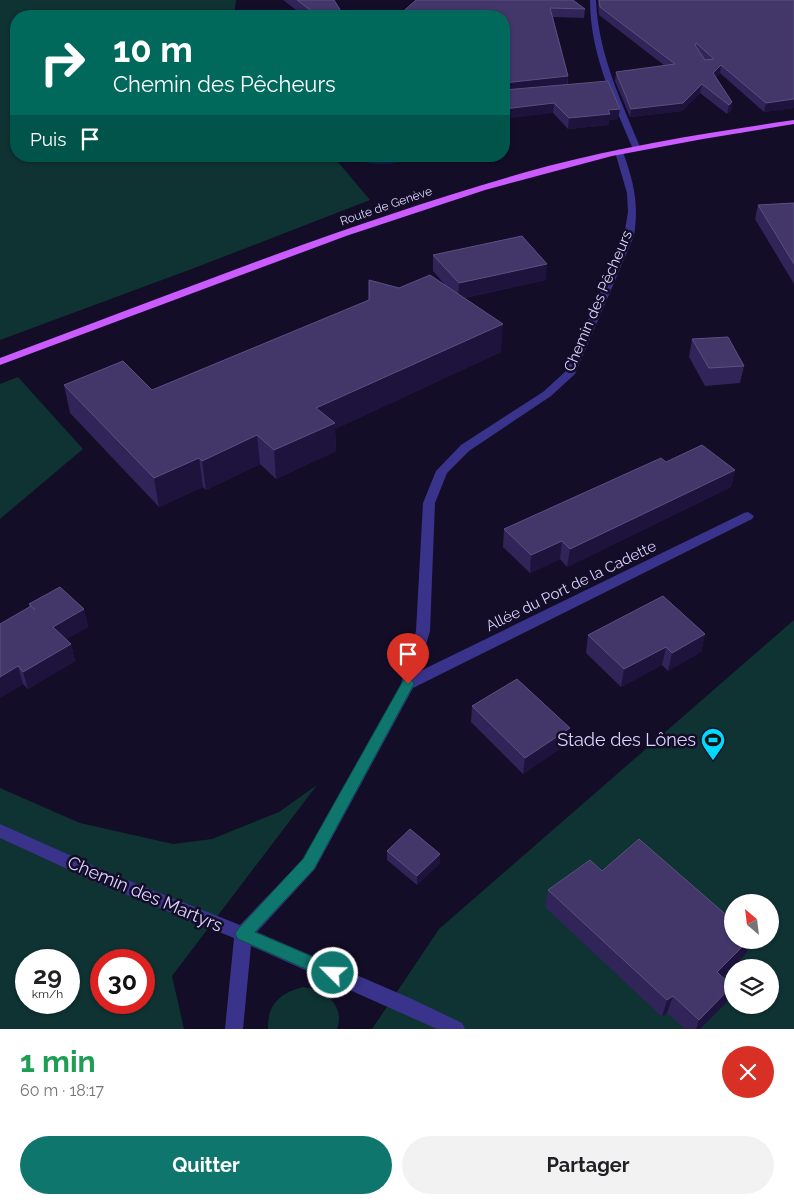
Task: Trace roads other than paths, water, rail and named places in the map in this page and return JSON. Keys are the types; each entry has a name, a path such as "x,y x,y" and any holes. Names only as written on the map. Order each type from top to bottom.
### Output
{"main road":[{"name":"Route de Genève","path":"0,362 434,202 552,168 619,152 794,122"}],"street":[{"path":"593,0 592,17 610,86 637,149"},
{"path":"600,87 610,86"},
{"name":"Chemin des Pêcheurs","path":"243,934 309,864 408,684 423,630 429,503 442,471 465,448 547,394 571,372 629,236 633,215 632,187 619,152"},
{"name":"Allée du Port de la Cadette","path":"408,684 748,516"},
{"name":"Chemin des Martyrs","path":"0,831 106,879 243,934 406,1005 456,1029"},
{"path":"234,1029 243,934"}],"water":[{"path":"364,162 399,162 393,164"}],"place":[{"name":"Stade des Lônes","path":"713,761"}]}
